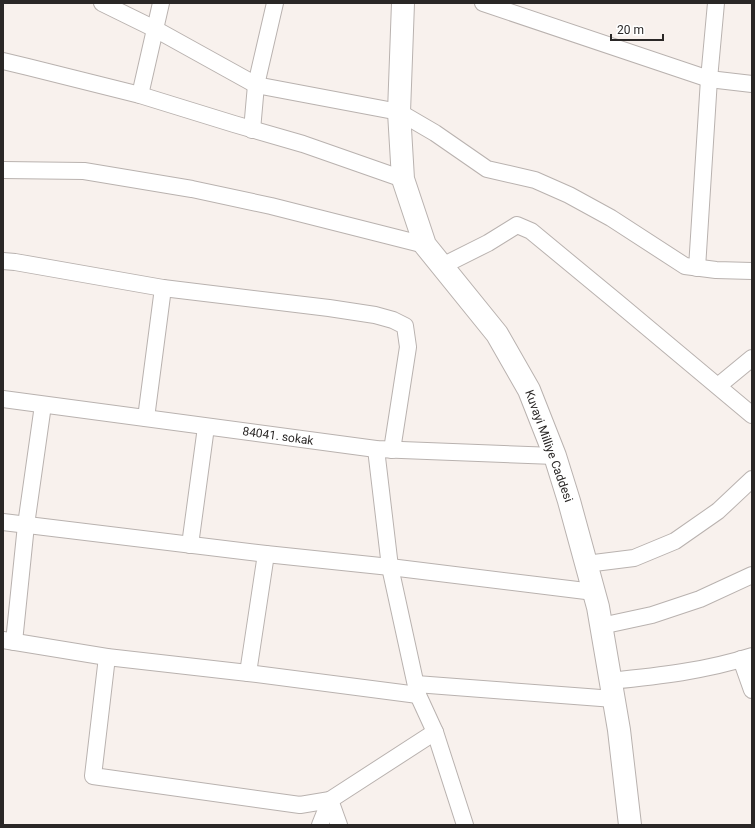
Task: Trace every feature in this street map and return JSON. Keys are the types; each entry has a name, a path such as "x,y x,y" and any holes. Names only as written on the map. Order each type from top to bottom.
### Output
{"street":[{"path":"102,3 155,29 256,85 399,112 435,133 487,169 535,180 569,195 611,218 685,266 716,270 752,271"},
{"path":"140,95 161,3"},
{"path":"252,130 256,85 275,3"},
{"name":"Kuvayi Milliye Caddesi","path":"403,3 399,112 403,179 425,245 497,334 529,390 555,456 598,607 619,730 630,825"},
{"path":"483,3 709,79 752,84"},
{"path":"697,268 709,79 716,3"},
{"path":"3,61 140,95 302,144 403,179"},
{"path":"3,170 84,171 192,188 271,206 425,245"},
{"path":"442,266 488,243 517,225 531,231 752,415"},
{"path":"3,261 163,288 328,308 375,315 393,320 405,326 408,347 392,450"},
{"path":"146,418 163,288"},
{"path":"718,386 752,358"},
{"name":"84041. sokak","path":"3,399 376,449 555,456"},
{"path":"43,405 8,641 107,657 248,673 417,689 612,690 670,674 710,668 746,658 752,690"},
{"path":"190,545 206,427"},
{"path":"376,449 390,567 417,689 435,732 465,825"},
{"path":"586,564 634,558 675,541 718,511 752,479"},
{"path":"3,522 594,592"},
{"path":"248,673 266,554"},
{"path":"601,626 652,614 700,598 752,576"},
{"path":"107,657 93,776 300,805 330,800 435,732"},
{"path":"320,825 330,800"},
{"path":"330,800 339,825"}]}
